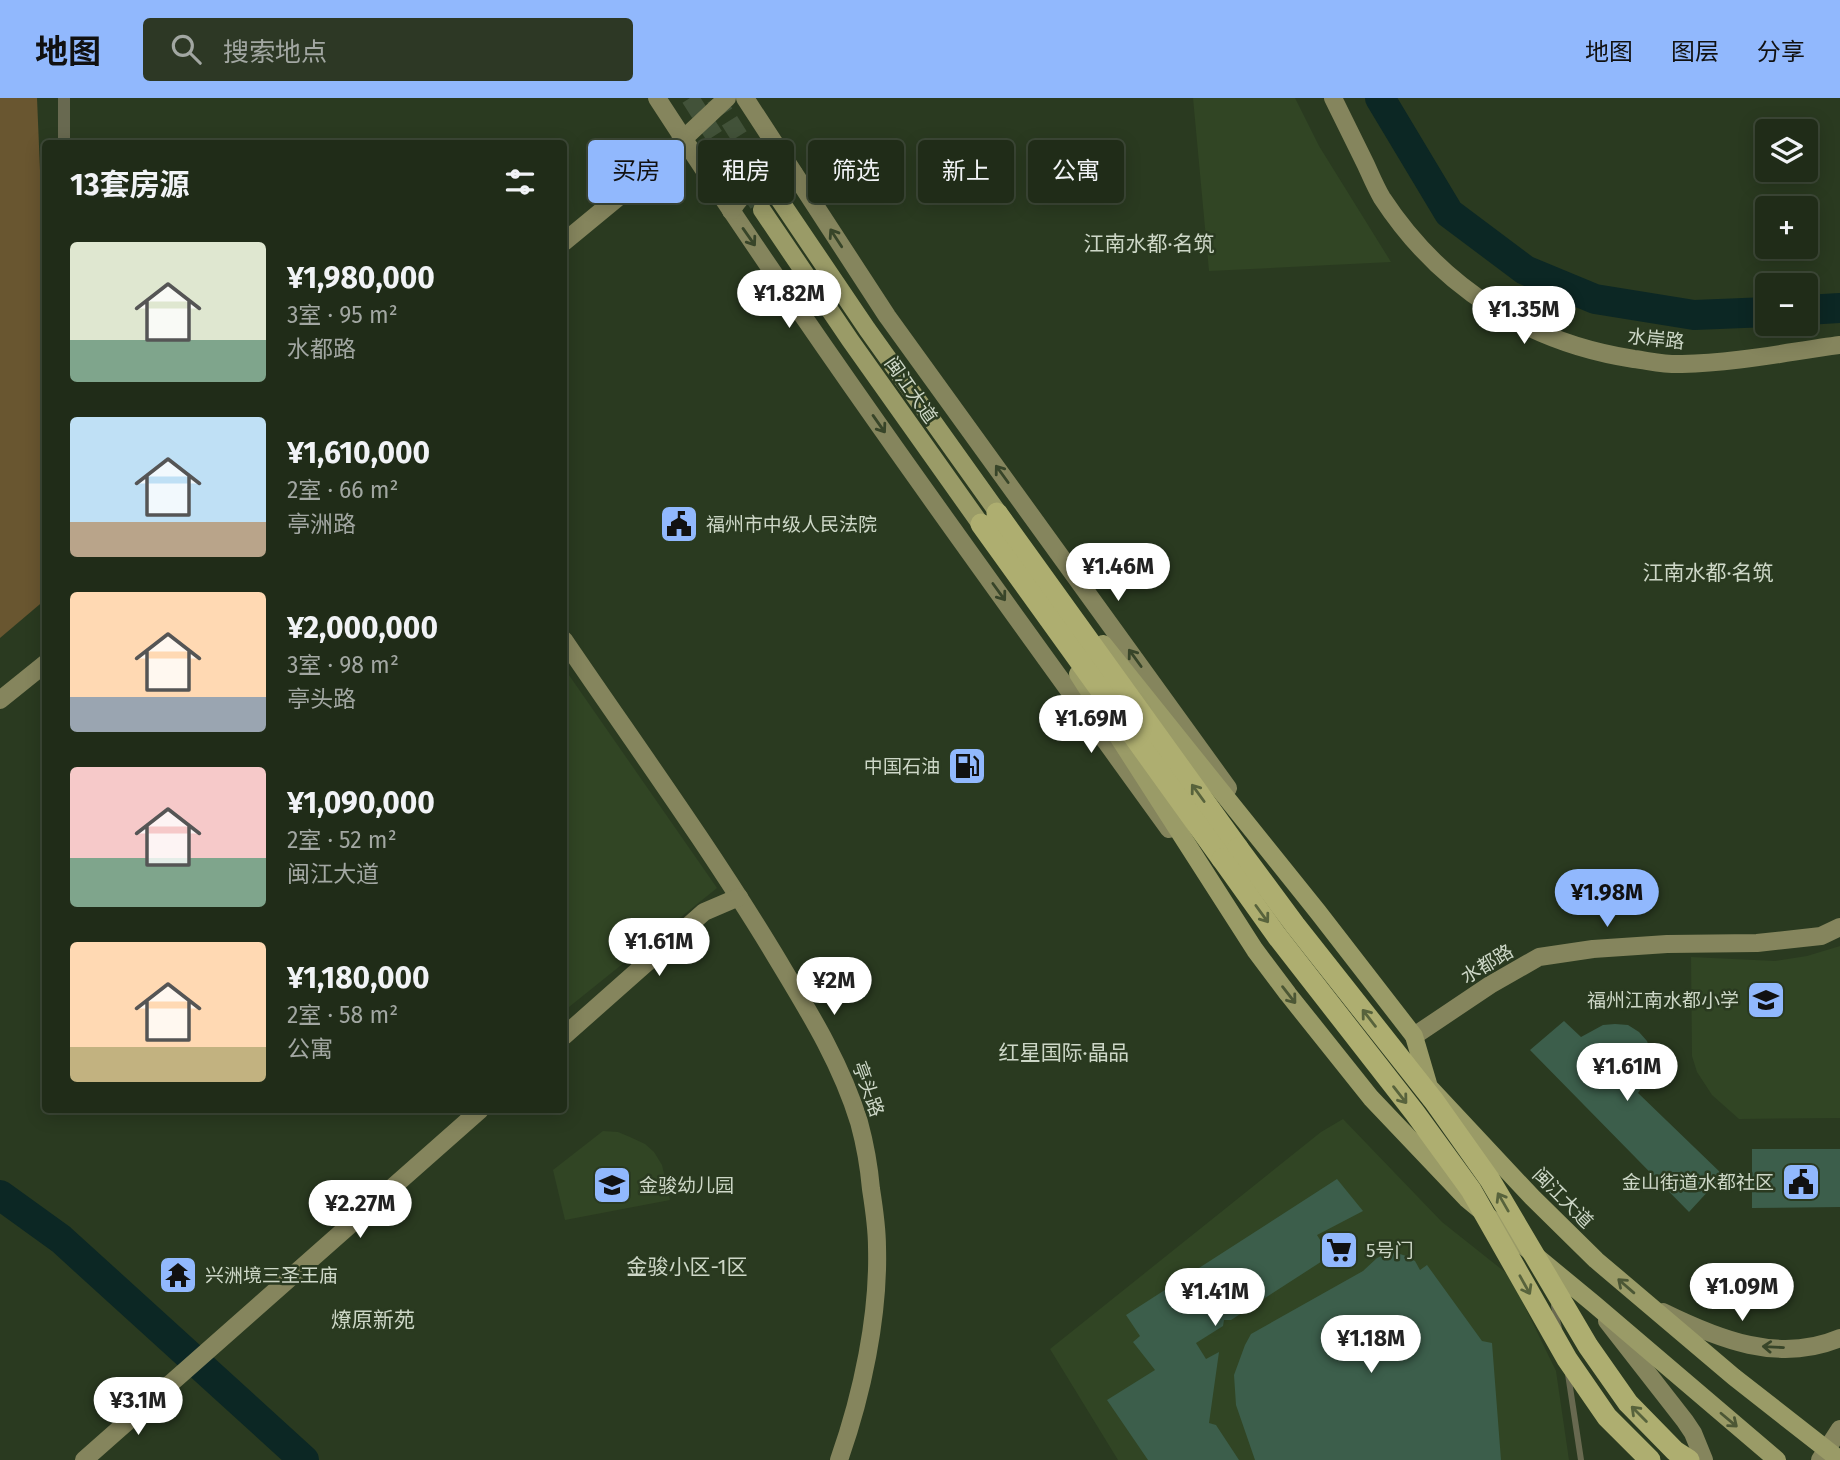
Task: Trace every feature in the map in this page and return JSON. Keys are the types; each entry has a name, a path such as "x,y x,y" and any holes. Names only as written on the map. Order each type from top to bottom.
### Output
{"highway":[{"path":"989,518 1230,854 1277,936 1415,1113 1471,1190 1567,1359 1607,1417 1650,1460"},
{"path":"1230,854 1295,925 1434,1101 1490,1180 1588,1346 1628,1403 1675,1451 1689,1460"}],"main road":[{"path":"657,98 828,352 1255,950 1371,1098 1467,1199 1777,1460"},
{"path":"567,240 644,176 727,98"},
{"path":"745,98 772,140"},
{"name":"水岸路","path":"1333,98 1381,196 1410,237 1448,275 1471,292 1496,310 1539,332 1583,349 1678,365 1713,363 1840,345"},
{"path":"794,174 887,316 1318,912"},
{"path":"731,211 736,203"},
{"name":"闽江大道","path":"782,203 867,328 989,518"},
{"name":"闽江大道","path":"762,210 850,340 989,518 1318,912 1414,1037 1429,1087 1596,1260 1829,1457"},
{"path":"989,518 1255,950"},
{"name":"亭头路","path":"567,644 739,897 826,1042 850,1096 868,1158 876,1223 877,1269 866,1357 839,1460"},
{"path":"0,700 42,666"},
{"path":"567,1033 704,912 739,897"},
{"name":"水都路","path":"1414,1037 1490,985 1539,957 1605,948 1667,944 1757,943 1821,936 1840,927"},
{"path":"84,1460 477,1113"},
{"path":"1594,1304 1685,1421 1704,1460"},
{"path":"1649,1306 1722,1338 1757,1347 1795,1349 1825,1344 1840,1338"},
{"path":"1829,1457 1840,1429"}],"street":[{"path":"64,98 64,140"}],"lane":[{"path":"1546,1266 1565,1357 1581,1460"}],"shaded area":[{"path":"0,98 37,98 42,219 42,602 0,638"},
{"path":"1193,98 1295,98 1319,146 1391,262 1209,271"},
{"path":"567,672 717,888 567,1009"},
{"name":"福州江南水都小学","path":"1840,946 1840,1118 1739,1119 1712,1095 1697,1072 1692,1056 1691,957 1775,961 1807,956"},
{"path":"1343,1119 1442,1222 1510,1276 1556,1371 1569,1460 1118,1460 1050,1349 1321,1132"},
{"name":"金骏幼儿园","path":"603,1131 618,1132 645,1144 654,1152 662,1165 670,1200 565,1220 553,1170"}],"building":[{"path":"1564,1021 1581,1037 1603,1025 1615,1024 1628,1025 1647,1041 1652,1063 1650,1075 1638,1093 1723,1175 1689,1212 1530,1050"},
{"path":"1752,1149 1840,1149 1840,1207 1752,1208"},
{"path":"1337,1179 1363,1211 1317,1235 1330,1256 1231,1320 1224,1320 1223,1326 1196,1343 1206,1359 1219,1352 1209,1423 1216,1425 1239,1460 1148,1460 1107,1400 1155,1370 1133,1342 1140,1336 1126,1315"},
{"path":"1397,1253 1415,1261 1420,1270 1427,1265 1482,1341 1492,1343 1501,1460 1255,1460 1236,1405 1234,1375 1251,1334 1363,1271 1377,1258"}],"waterway":[{"path":"1380,98 1449,213 1525,270 1595,299 1694,315 1755,313"},
{"path":"1818,309 1840,308"},
{"path":"0,1195 61,1239 304,1460"}],"tunnel":[{"path":"690,98 762,210"},
{"path":"715,98 742,140"}],"place":[{"name":"福州市中级人民法院","path":"679,524"},
{"name":"中国石油","path":"967,766"},
{"name":"福州江南水都小学","path":"1766,1000"},
{"name":"金山街道水都社区","path":"1801,1182"},
{"name":"金骏幼儿园","path":"612,1185"},
{"name":"5号门","path":"1339,1250"},
{"name":"兴洲境三圣王庙","path":"178,1275"}],"district":[{"name":"江南水都·名筑","path":"1149,244"},
{"name":"江南水都·名筑","path":"1708,573"},
{"name":"红星国际·晶品","path":"1064,1053"},
{"name":"金骏小区-1区","path":"687,1267"},
{"name":"燎原新苑","path":"373,1320"}]}
